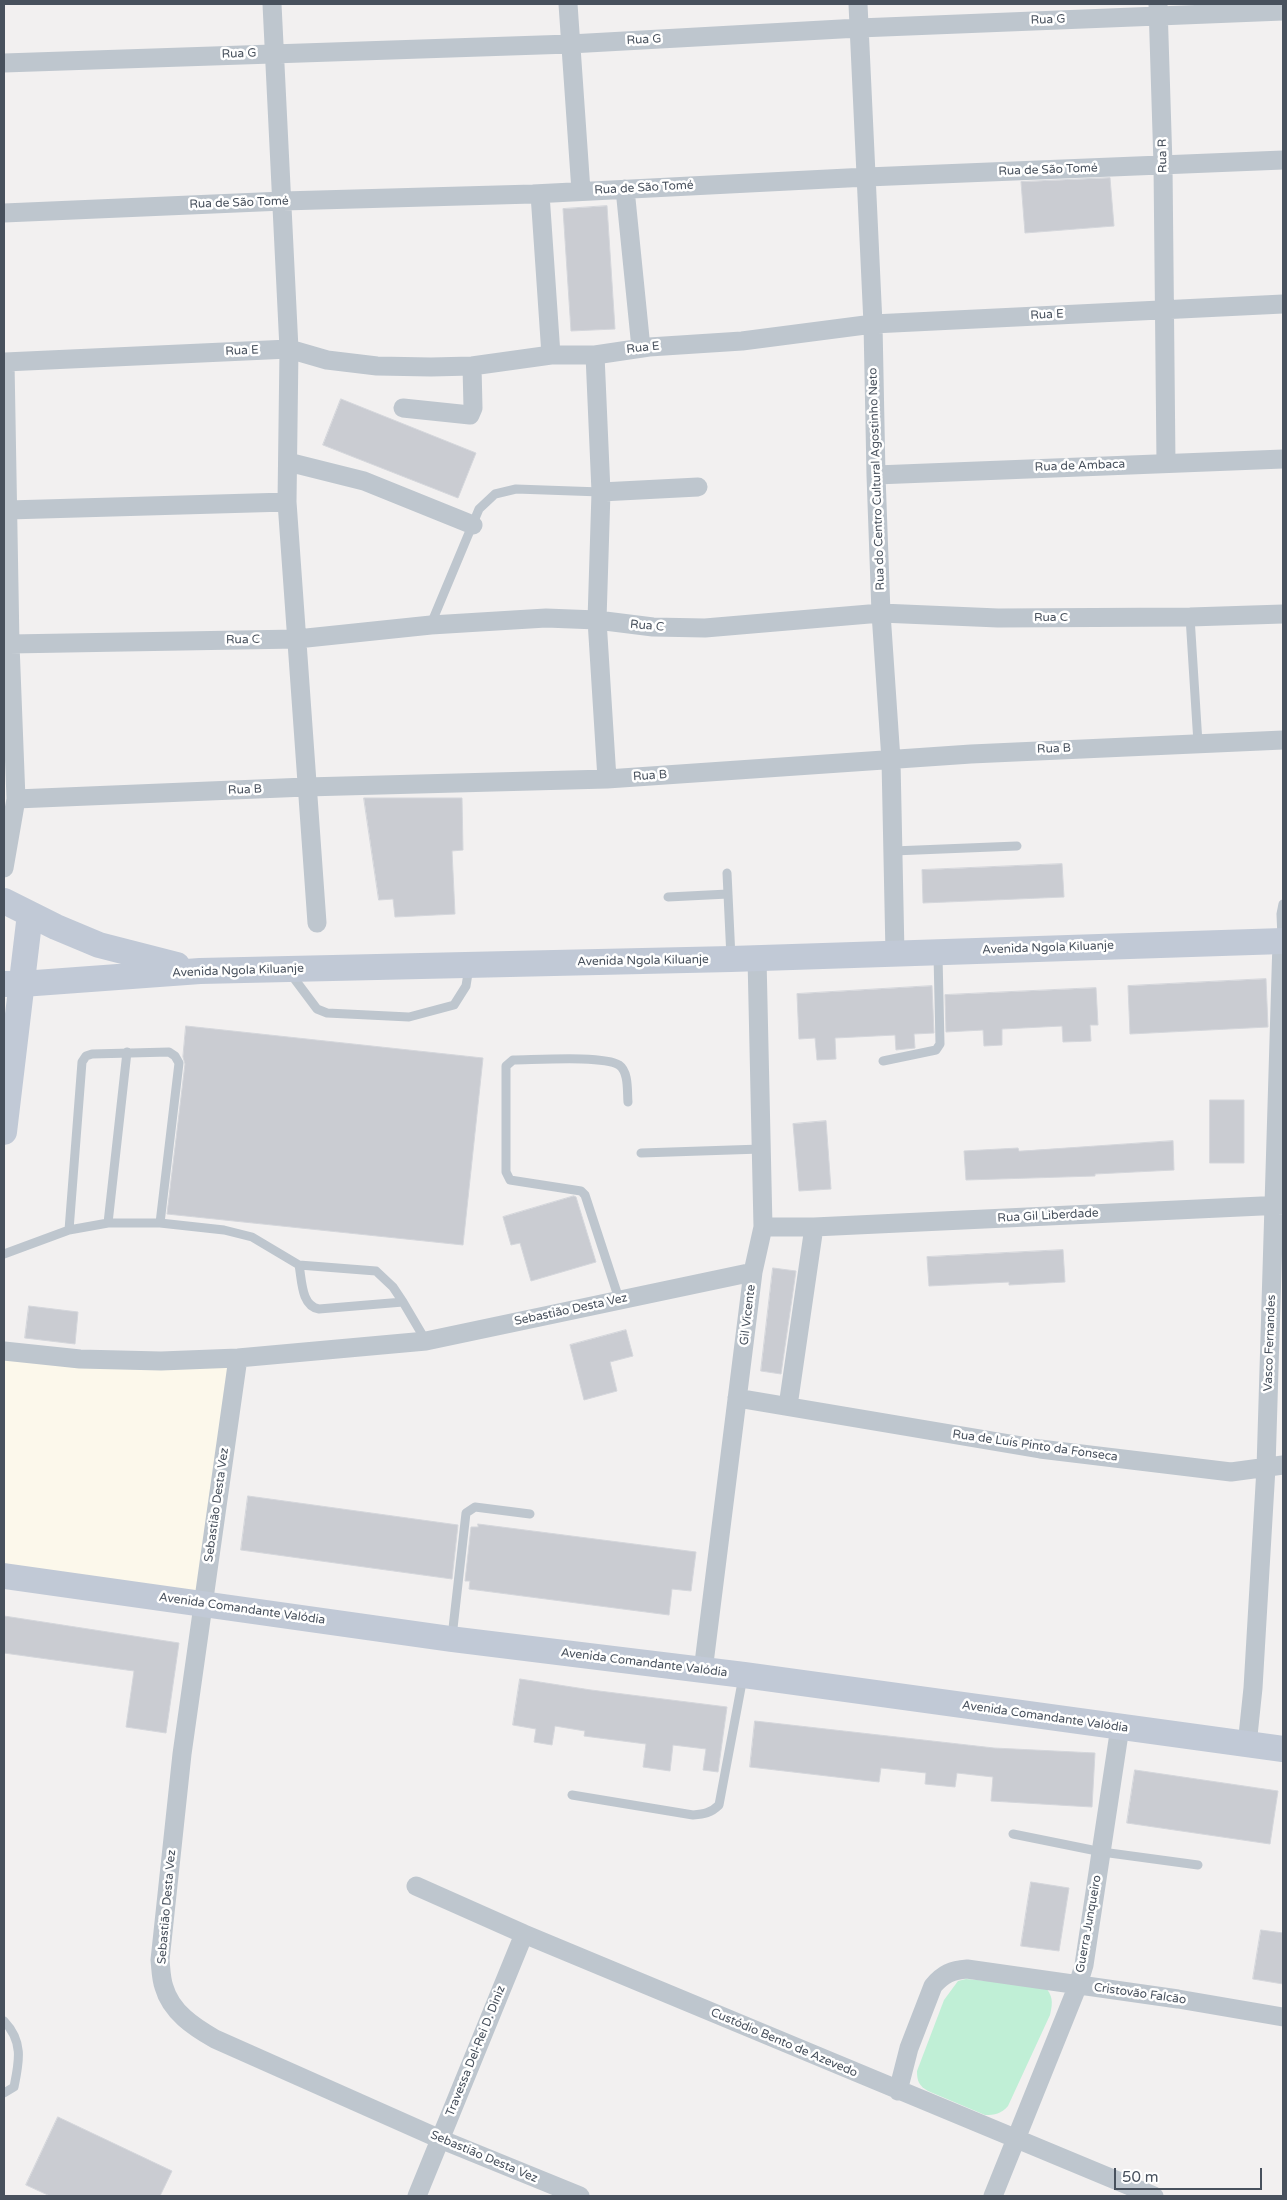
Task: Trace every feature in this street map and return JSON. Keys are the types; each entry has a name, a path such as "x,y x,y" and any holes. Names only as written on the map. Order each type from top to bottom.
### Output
{"main road":[{"path":"4,901 62,930 99,945 200,971"},
{"path":"4,1132 13,984 30,914"},
{"name":"Avenida Ngola Kiluanje","path":"13,984 200,971 286,968 731,959 1283,941"},
{"name":"Avenida Comandante Valódia","path":"4,1576 451,1639 744,1675 1283,1749"}],"street":[{"path":"272,4 289,349 287,502 317,923"},
{"path":"568,4 581,191"},
{"name":"Rua do Centro Cultural Agostinho Neto","path":"858,4 873,324 881,613 892,760 894,954"},
{"name":"Rua G","path":"4,63 275,52 570,44 1158,10 1283,11"},
{"name":"Rua R","path":"1158,10 1164,165 1166,463"},
{"name":"Rua de São Tomé","path":"4,213 282,201 540,194 625,188 1283,160"},
{"path":"625,188 641,348"},
{"path":"540,194 551,355"},
{"name":"Rua E","path":"8,510 5,362 289,349 327,360 376,366 472,366 551,355 595,355 641,348 742,341 873,324 1283,304"},
{"path":"595,355 601,492 597,620 607,779"},
{"path":"402,408 470,415 473,408 472,366"},
{"name":"Rua de Ambaca","path":"876,475 1283,459"},
{"path":"288,462 364,481 473,525"},
{"path":"601,492 698,487"},
{"path":"4,868 16,799 10,644 8,510 287,502"},
{"name":"Rua C","path":"10,644 296,639 431,625 546,618 597,620 653,628 705,628 881,613 998,618 1190,617 1283,614"},
{"name":"Rua B","path":"16,799 306,787 607,779 1009,751 1283,740"},
{"name":"Vasco Fernandes","path":"1247,1745 1274,1467 1283,941"},
{"name":"Gil Vicente","path":"703,1671 753,1272 763,1227 757,958"},
{"name":"Rua Gil Liberdade","path":"763,1227 814,1227 1279,1205"},
{"path":"788,1406 814,1227"},
{"name":"Sebastião Desta Vez","path":"4,1351 80,1359 161,1361 238,1358 426,1341 753,1272"},
{"name":"Sebastião Desta Vez","path":"238,1358 182,1754 160,1960 164,1988 176,2010 193,2026 215,2039 440,2139 580,2196"},
{"name":"Rua de Luís Pinto da Fonseca","path":"737,1398 1040,1449 1231,1472 1274,1467"},
{"name":"Guerra Junqueiro","path":"994,2196 1018,2139 1084,1966 1120,1727"},
{"name":"Custódio Bento de Azevedo","path":"416,1886 524,1934 1154,2196"},
{"name":"Travessa Del-Rei D. Diniz","path":"417,2196 524,1934"},
{"name":"Cristovão Falcão","path":"898,2091 909,2048 933,1986 949,1972 967,1968 1283,2017"}],"lane":[{"path":"431,625 479,509 495,494 516,489 601,492"},
{"path":"1190,617 1198,743"},
{"path":"893,851 1017,846"},
{"path":"727,873 731,959"},
{"path":"668,897 728,894"},
{"path":"1283,904 1281,914 1283,941"},
{"path":"883,1061 936,1050 940,1044 938,952"},
{"path":"286,968 317,1009 327,1013 409,1017 454,1005 466,986 470,964"},
{"path":"108,1223 127,1052"},
{"path":"69,1230 82,1062 86,1056 92,1054 169,1052 175,1056 179,1064 160,1223"},
{"path":"619,1299 586,1195 581,1190 510,1180 506,1172 506,1066 513,1060 592,1060 610,1062 619,1065 625,1075 628,1102"},
{"path":"641,1153 761,1149"},
{"path":"4,1254 69,1230 108,1223 160,1223 224,1230 252,1237 299,1265 376,1271 393,1287 426,1341"},
{"path":"299,1265 304,1294 312,1308 403,1302"},
{"path":"451,1639 466,1513 475,1507 530,1514"},
{"path":"572,1795 693,1815 707,1814 714,1810 719,1805 744,1675"},
{"path":"1014,1834 1102,1852 1198,1865"},
{"path":"4,2021 16,2037 20,2059 14,2087 4,2094"}],"shaded area":[{"path":"4,1351 238,1358 202,1603 4,1576"}],"green space":[{"path":"966,1979 1044,1986 1052,1999 1050,2015 1008,2106 1003,2111 995,2114 985,2115 928,2091 922,2087 917,2078 917,2071 944,2000 958,1981"}],"building":[{"path":"1110,178 1114,226 1025,233 1021,182"},
{"path":"607,206 615,329 571,331 563,209"},
{"path":"341,399 476,453 458,498 323,445"},
{"path":"364,798 462,798 463,850 452,851 455,914 395,917 393,899 379,900"},
{"path":"1062,864 1064,897 923,903 922,870"},
{"path":"1266,979 1268,1027 1130,1034 1128,986"},
{"path":"932,986 934,1033 914,1034 915,1048 896,1050 895,1035 835,1038 836,1059 817,1060 815,1038 799,1039 797,994"},
{"path":"1096,988 1098,1025 1090,1025 1091,1041 1063,1042 1062,1026 1002,1029 1002,1045 984,1046 983,1030 946,1032 945,995"},
{"path":"186,1026 483,1058 463,1245 167,1214 185,1064 183,1057"},
{"path":"1210,1100 1244,1100 1244,1163 1210,1163"},
{"path":"826,1121 831,1189 799,1191 793,1124"},
{"path":"1173,1141 1174,1170 1095,1174 1095,1176 966,1180 964,1151 1018,1148 1019,1151"},
{"path":"576,1197 596,1262 531,1281 520,1243 511,1245 503,1217"},
{"path":"1063,1250 1065,1282 1009,1285 1009,1282 929,1286 927,1257"},
{"path":"773,1268 796,1271 781,1374 761,1371"},
{"path":"29,1306 78,1312 75,1344 25,1338"},
{"path":"626,1330 633,1356 610,1362 617,1391 584,1400 570,1345"},
{"path":"248,1496 458,1525 452,1579 241,1550"},
{"path":"478,1524 696,1552 691,1591 672,1589 669,1615 469,1589 470,1581 465,1581 471,1527 478,1527"},
{"path":"4,1616 179,1643 166,1733 126,1727 134,1671 4,1653"},
{"path":"520,1679 727,1707 718,1772 703,1770 706,1749 673,1745 670,1771 643,1767 646,1744 584,1736 585,1731 555,1726 552,1745 534,1742 536,1729 513,1725"},
{"path":"755,1721 994,1748 1095,1753 1092,1807 991,1801 993,1777 957,1773 955,1787 925,1784 926,1773 881,1768 879,1782 750,1767"},
{"path":"1135,1770 1278,1791 1270,1844 1127,1823"},
{"path":"1031,1882 1069,1888 1059,1951 1021,1946"},
{"path":"1261,1930 1283,1933 1283,1984 1253,1979"},
{"path":"58,2117 172,2171 160,2196 50,2196 26,2185"}]}
